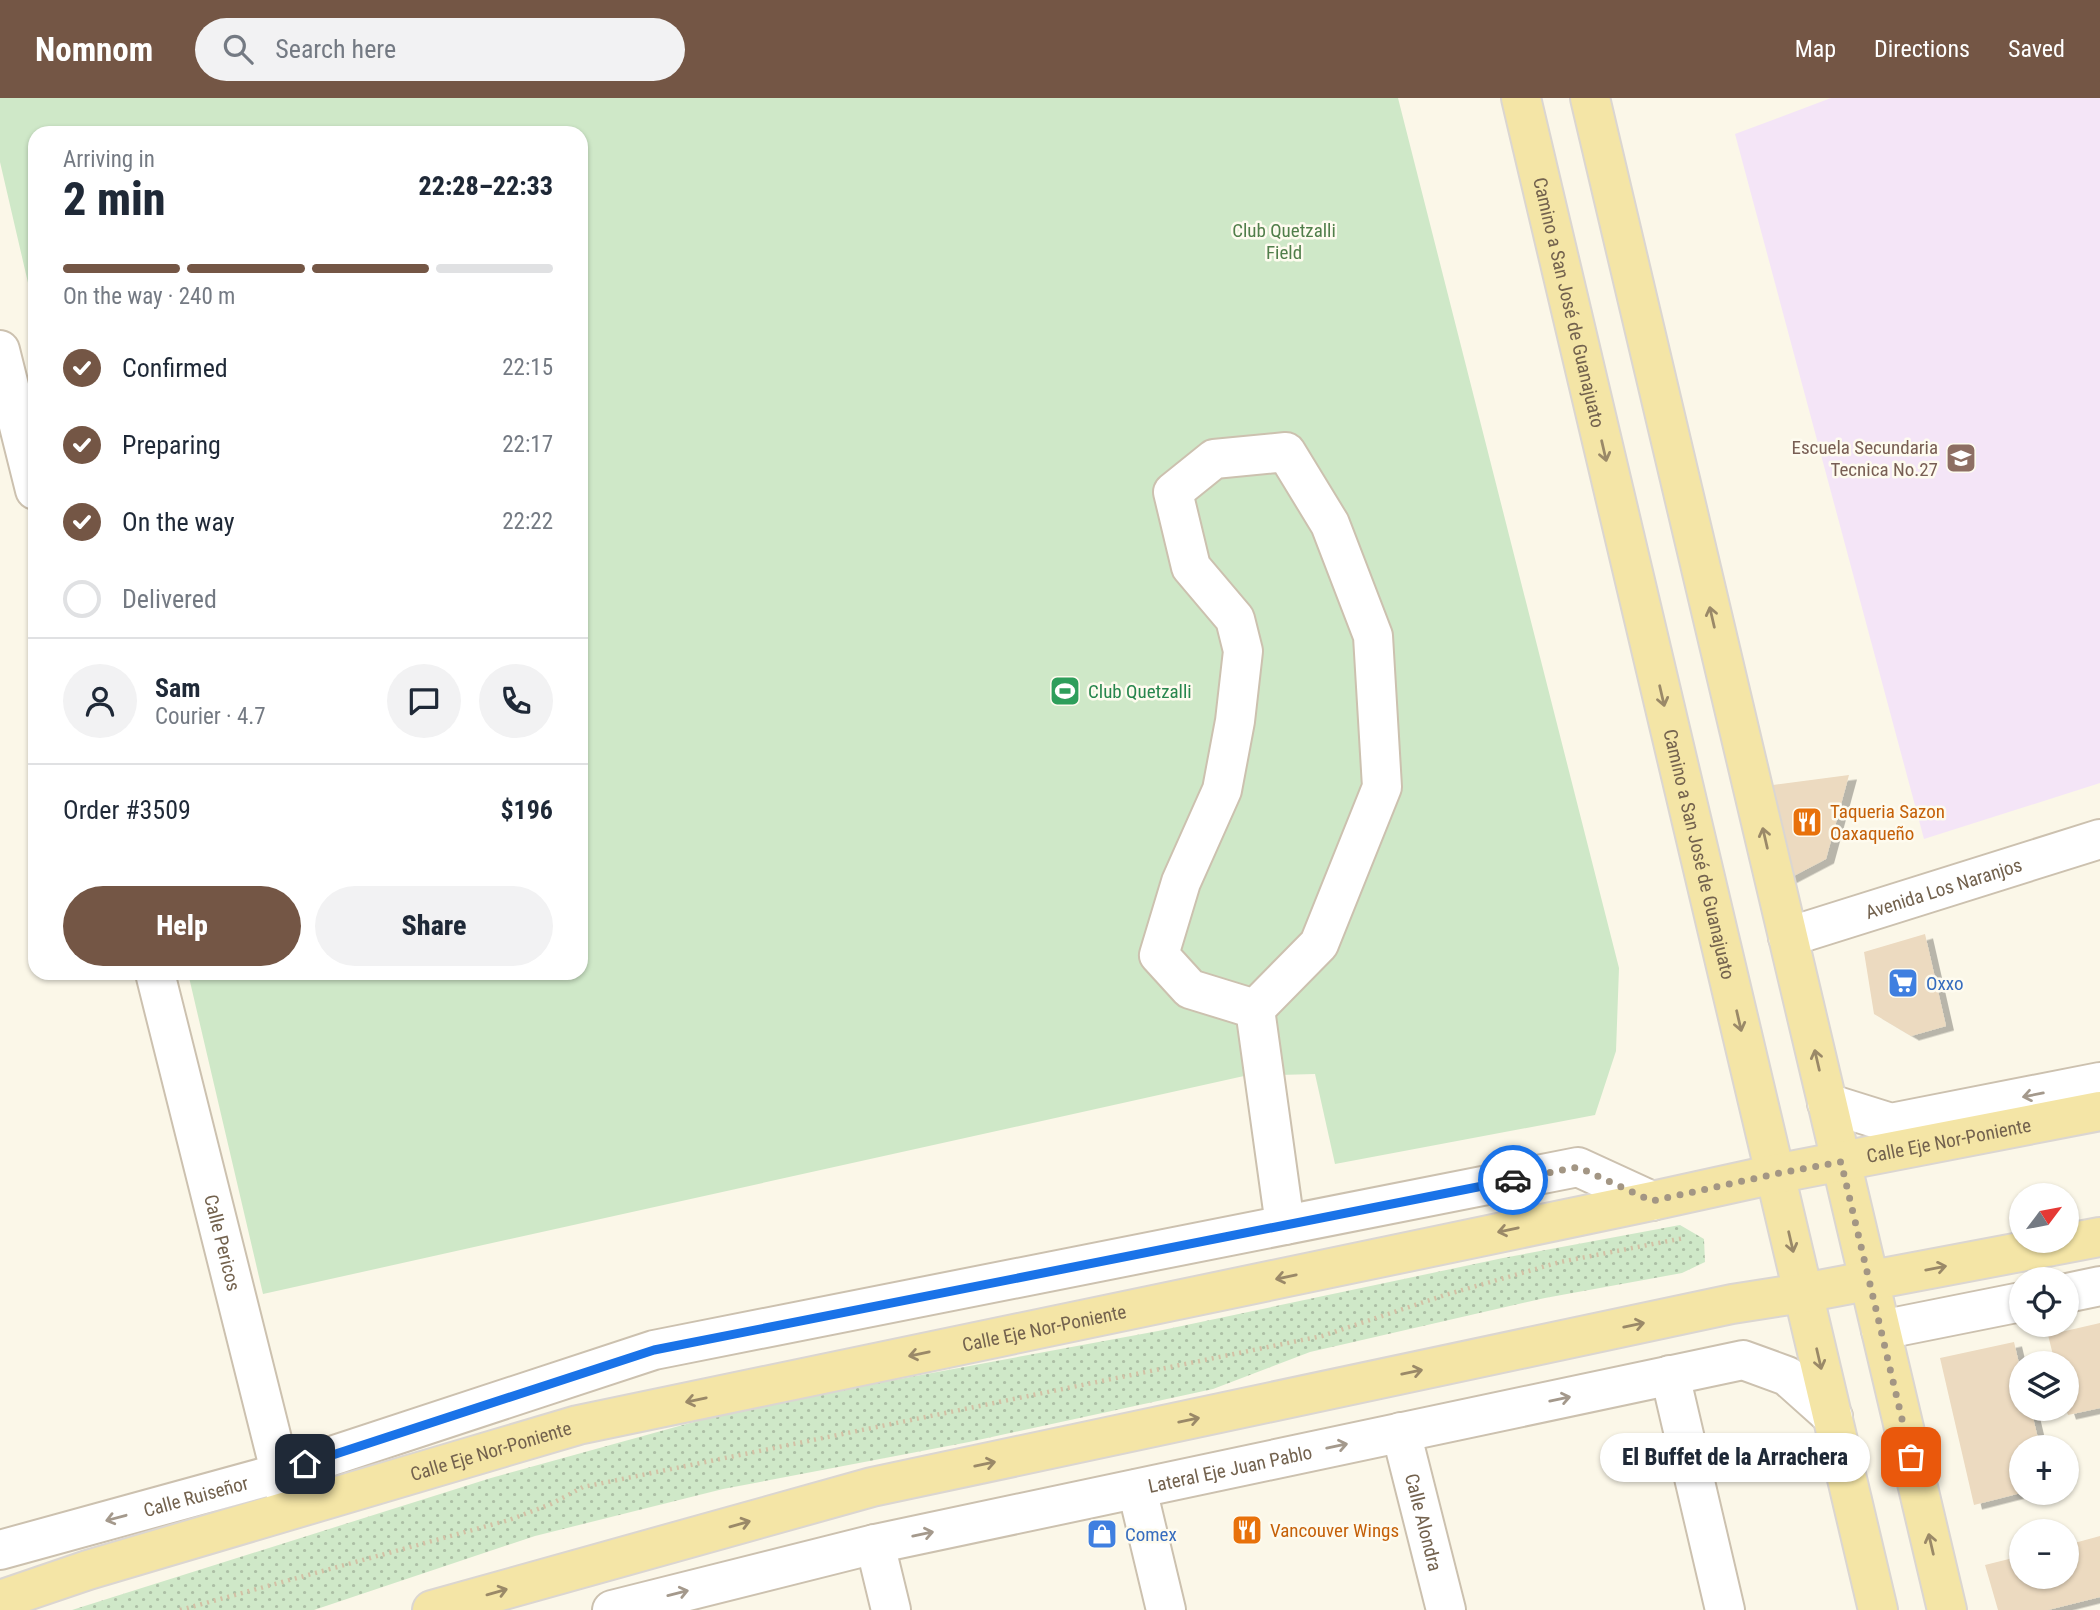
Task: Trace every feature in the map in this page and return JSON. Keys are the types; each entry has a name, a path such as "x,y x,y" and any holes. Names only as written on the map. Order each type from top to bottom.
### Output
{"main road":[{"name":"Camino a San José de Guanajuato","path":"1521,98 1878,1610"},
{"path":"1590,98 1947,1610"},
{"name":"Calle Eje Nor-Poniente","path":"0,1600 88,1570 578,1425 1775,1174 2100,1111"},
{"path":"432,1610 872,1487 1732,1304 2100,1237"}],"street":[{"path":"0,350 28,462"},
{"path":"1286,452 1330,524 1373,636 1382,787 1319,944 1255,1009 1189,989 1159,955 1181,881 1222,790 1243,651 1235,619 1191,567 1173,492 1214,459 1286,452"},
{"name":"Avenida Los Naranjos","path":"1788,937 2100,839"},
{"name":"Calle Pericos","path":"157,980 290,1511"},
{"path":"1255,1009 1285,1225"},
{"path":"1827,1103 1891,1123 2100,1082"},
{"name":"Calle Ruiseñor","path":"1,1547 280,1473 654,1350 1578,1167 1652,1201"},
{"path":"2079,1290 2100,1286"},
{"path":"1881,1330 2009,1304"},
{"name":"Lateral Eje Juan Pablo","path":"615,1610 875,1544 1743,1360 1787,1376 1833,1418"},
{"path":"1670,1375 1725,1610"},
{"name":"Calle Alondra","path":"1401,1432 1446,1610"},
{"path":"1137,1489 1166,1610"},
{"path":"875,1544 891,1610"}],"path":[{"path":"180,1610 509,1520 551,1504 583,1487 1322,1336 1445,1295 1560,1262 1684,1238"}],"shaded area":[{"name":"Escuela Secundaria Tecnica No.27","path":"1831,98 2100,98 2100,783 1924,839 1735,134"}],"green space":[{"name":"Club Quetzalli","path":"0,98 1398,98 1619,968 1616,1051 1595,1115 1335,1164 1315,1074 1244,1076 263,1294 190,980 588,980 588,126 28,126 28,283 0,162"},
{"path":"1680,1225 1704,1239 1705,1262 1682,1273 1545,1298 1310,1352 1213,1389 969,1442 723,1489 535,1536 314,1610 72,1610 491,1478 748,1407 1158,1331 1503,1258"}],"building":[{"name":"Taqueria Sazon Oaxaqueño","path":"1849,775 1826,859 1786,880 1773,785"},
{"name":"Oxxo","path":"1925,934 1946,1026 1911,1036 1874,1014 1864,952"},
{"path":"2100,1323 2100,1408 2079,1413 2079,1351 2052,1351 2048,1337 2079,1337 2079,1328"},
{"path":"2014,1342 2016,1351 2009,1351 2009,1421 2034,1421 2037,1435 2009,1435 2009,1496 1974,1505 1940,1358"},
{"path":"2100,1536 2100,1597 2048,1610 1998,1610 1985,1565 2009,1559 2009,1589 2079,1589 2079,1542"}],"way so far":[{"path":"1513,1180 1578,1167 1652,1201 1841,1162 1911,1457"}],"place":[{"name":"Escuela Secundaria Tecnica No.27","path":"1961,458"},
{"name":"Club Quetzalli","path":"1065,691"},
{"name":"Taqueria Sazon Oaxaqueño","path":"1807,822"},
{"name":"Oxxo","path":"1903,983"},
{"name":"El Buffet de la Arrachera","path":"1911,1457"},
{"name":"Vancouver Wings","path":"1247,1530"},
{"name":"Comex","path":"1102,1534"}],"route":[{"path":"305,1464 654,1350 1513,1180"}],"park label":[{"name":"Club Quetzalli Field","path":"1284,241"}]}
